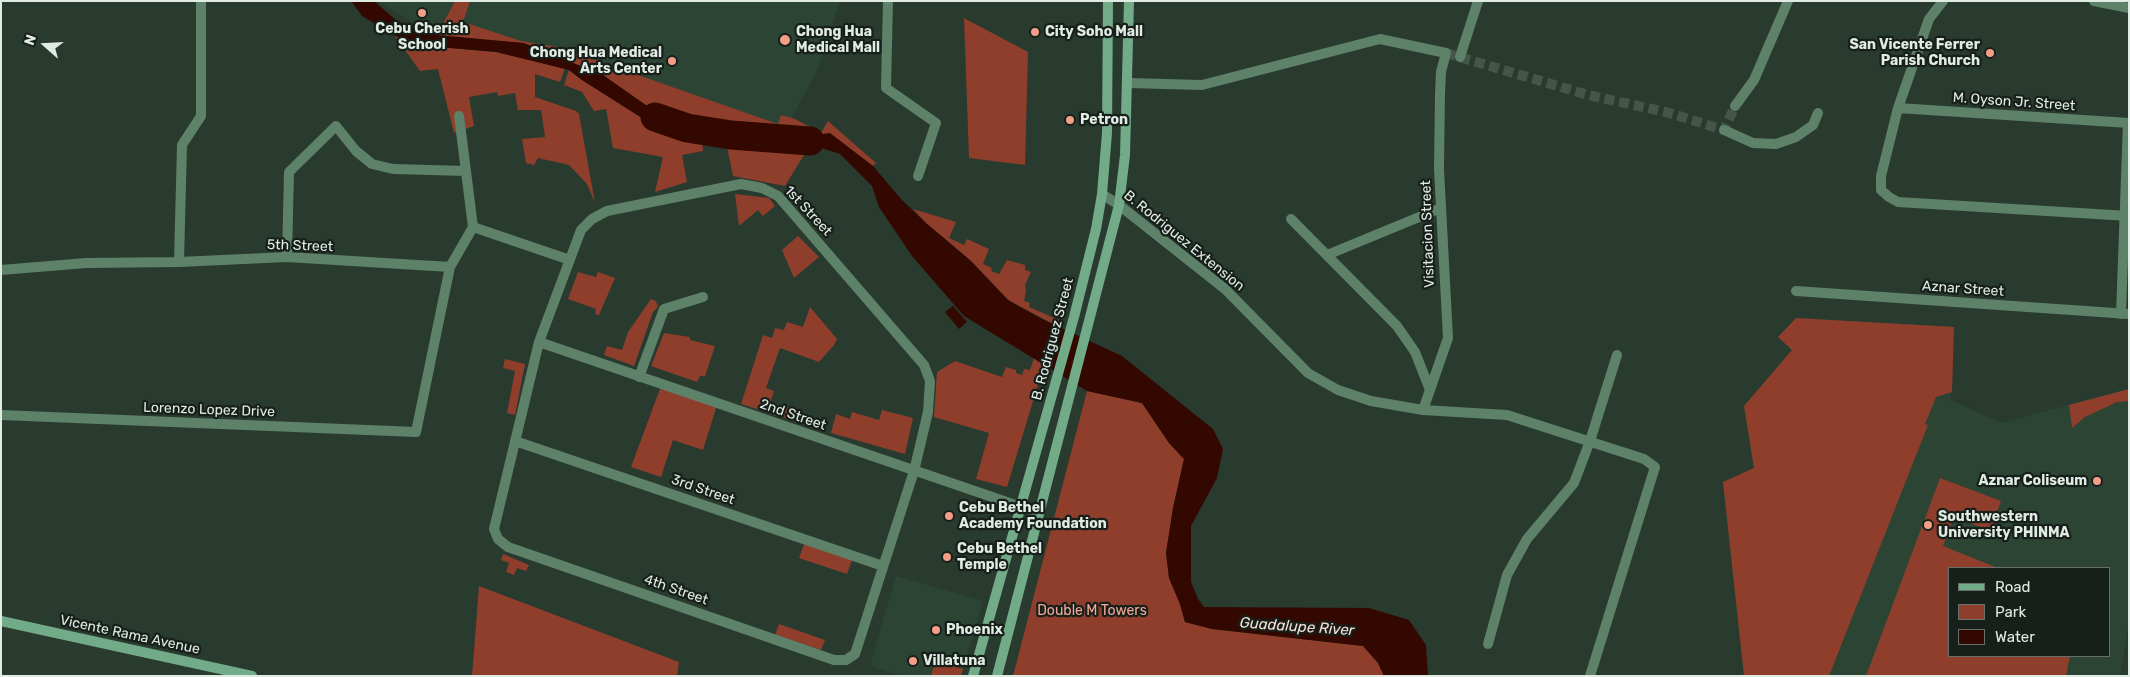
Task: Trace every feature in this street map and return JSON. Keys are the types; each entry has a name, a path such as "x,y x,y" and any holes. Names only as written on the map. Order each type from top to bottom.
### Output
{"main road":[{"name":"B. Rodriguez Street","path":"973,676 1074,317 1096,229 1102,194 1107,133 1108,1"},
{"path":"997,676 1119,205 1124,164 1128,83 1129,1"},
{"name":"Vicente Rama Avenue","path":"1,621 252,676"}],"street":[{"path":"180,262 182,145 201,116 200,1"},
{"path":"888,1 886,88 936,123 918,176"},
{"path":"1460,57 1478,1"},
{"path":"1735,106 1754,80 1788,1"},
{"path":"1943,1 1929,19 1898,108 1881,176 1881,190 1889,198 1898,202 2126,216"},
{"path":"2094,1 2129,8"},
{"name":"Visitacion Street","path":"1128,83 1202,85 1380,39 1446,53 1441,72 1440,94 1441,208 1448,338 1423,410"},
{"name":"M. Oyson Jr. Street","path":"1898,108 2128,123"},
{"path":"1724,130 1753,143 1776,144 1796,137 1813,125 1818,113"},
{"path":"450,267 473,227 459,116"},
{"path":"2125,314 2128,123"},
{"path":"287,257 289,172 336,126 356,151 372,164 393,169 466,171"},
{"name":"1st Street","path":"539,342 581,230 592,219 607,211 741,184 762,188 778,196 924,365 930,382 928,412 914,471"},
{"name":"B. Rodriguez Extension","path":"1102,194 1119,205 1225,289 1308,373 1338,390 1370,401 1423,410 1507,416 1590,441 1644,460 1655,467 1590,676"},
{"path":"1327,255 1441,208"},
{"path":"1291,219 1397,326 1415,352 1430,390"},
{"path":"473,227 570,260"},
{"name":"5th Street","path":"1,270 86,262 180,262 287,257 450,267"},
{"name":"Lorenzo Lopez Drive","path":"1,415 416,432 450,267"},
{"name":"Aznar Street","path":"1796,291 2125,314"},
{"path":"639,377 664,309 703,297"},
{"name":"2nd Street","path":"539,342 1039,513"},
{"name":"4th Street","path":"539,342 494,529 498,539 508,546 834,660 846,660 855,654 914,471"},
{"path":"1488,644 1507,575 1527,539 1574,483 1618,355"},
{"name":"3rd Street","path":"515,441 883,566"}],"shaded area":[{"path":"378,1 840,1 817,71 788,125 732,128 524,43 437,31 416,25"},
{"name":"Southwestern University PHINMA","path":"1796,318 1954,327 1951,400 2001,423 2129,389 2129,622 2120,676 1744,676 1723,482 1754,468 1744,406 1792,350 1778,337"},
{"path":"896,576 983,601 961,676 902,676 870,666"}],"green space":[{"path":"455,1 470,1 463,22 521,41 558,47 778,124 781,115 795,119 821,133 828,121 876,163 873,166 830,134 816,135 788,125 744,131 659,115 603,75 437,35"},
{"path":"964,18 1028,52 1025,165 969,158"},
{"path":"395,36 439,47 496,52 565,68 560,82 535,74 535,97 576,111 579,114 595,203 587,184 569,165 538,158 534,165 526,163 522,139 545,137 541,110 518,110 515,93 498,96 497,92 469,97 474,126 454,133 438,69 420,71"},
{"path":"569,70 653,125 681,127 725,136 810,145 785,186 733,176 725,137 702,141 703,151 682,155 687,182 655,192 663,157 613,148 606,109 594,111 582,92 564,85"},
{"path":"735,194 769,198 775,206 763,216 758,210 739,226"},
{"path":"913,209 956,222 949,238 964,245 967,239 989,249 983,264 992,268 991,271 999,274 1007,260 1025,265 1025,270 1031,272 1025,285 1024,301 1030,303 1029,307 1059,320 1057,326 1008,300 971,261 926,223"},
{"path":"798,236 819,257 794,278 782,250"},
{"path":"578,272 596,277 598,272 615,278 599,315 595,314 596,309 568,299"},
{"path":"651,299 656,301 658,307 653,312 634,366 604,355 607,346 622,350 628,332"},
{"path":"810,307 837,339 834,345 819,362 780,348 766,388 774,391 770,403 802,411 799,422 741,404 763,335 772,338 775,328 784,330 787,322 803,327"},
{"path":"1796,318 1954,327 1952,392 1936,397 1925,424 1928,425 1829,676 1744,676 1723,482 1754,468 1744,406 1792,350 1778,337"},
{"path":"664,333 690,337 690,340 715,346 705,376 700,376 697,382 651,366"},
{"path":"1034,358 1044,365 1007,487 976,479 989,433 934,417 937,372 955,361 1002,377 1006,367 1016,370 1016,373 1022,375 1024,369 1030,370"},
{"path":"505,359 525,364 515,415 507,413 515,371 503,368"},
{"path":"661,386 717,405 703,450 673,440 661,477 631,467"},
{"path":"2129,389 2129,401 2117,402 2085,417 2072,428 2069,405"},
{"name":"Double M Towers","path":"1087,391 1142,403 1169,443 1184,459 1173,508 1166,553 1169,578 1185,622 1212,629 1364,646 1378,663 1384,676 1013,676"},
{"path":"882,410 913,418 905,454 831,433 836,414 850,419 852,412 879,420"},
{"path":"1940,478 2001,501 1990,531 1954,517 1943,546 1996,567 1948,567 1948,657 2070,657 2066,676 1866,676"},
{"path":"804,544 852,560 847,574 799,558"},
{"path":"503,554 529,565 526,571 517,568 514,575 506,572 509,563 501,560"},
{"path":"479,586 679,662 677,676 472,676"},
{"path":"779,624 825,640 821,650 775,635"},
{"path":"935,661 963,669 961,676 931,676"}],"water":[{"path":"351,1 374,1 397,21 437,35 524,43 603,75 660,115 744,131 788,125 816,135 830,133 873,166 901,199 971,261 1008,300 1042,319 1122,356 1213,429 1223,449 1217,478 1191,526 1191,582 1198,599 1204,607 1369,608 1409,620 1426,645 1428,676 1384,676 1378,663 1363,646 1212,629 1185,622 1169,578 1166,553 1173,508 1184,459 1169,443 1142,403 1087,391 964,316 912,256 879,207 872,186 840,154 806,143 653,125 569,70 496,52 439,47 395,36 362,16"},
{"path":"953,306 967,322 959,329 945,312"}],"waterway":[{"name":"Guadalupe River","path":"655,117 687,128 731,135 810,141"}],"tunnel":[{"path":"1446,53 1588,95 1666,112 1724,130 1735,106"}],"place":[{"name":"Cebu Cherish School","path":"422,13"},
{"name":"City Soho Mall","path":"1035,32"},
{"name":"Chong Hua Medical Mall","path":"785,40"},
{"name":"San Vicente Ferrer Parish Church","path":"1990,53"},
{"name":"Chong Hua Medical Arts Center","path":"672,61"},
{"name":"Petron","path":"1070,120"},
{"name":"Aznar Coliseum","path":"2097,481"},
{"name":"Cebu Bethel Academy Foundation","path":"949,516"},
{"name":"Southwestern University PHINMA","path":"1928,525"},
{"name":"Cebu Bethel Temple","path":"947,557"},
{"name":"Phoenix","path":"936,630"},
{"name":"Villatuna","path":"913,661"}]}
